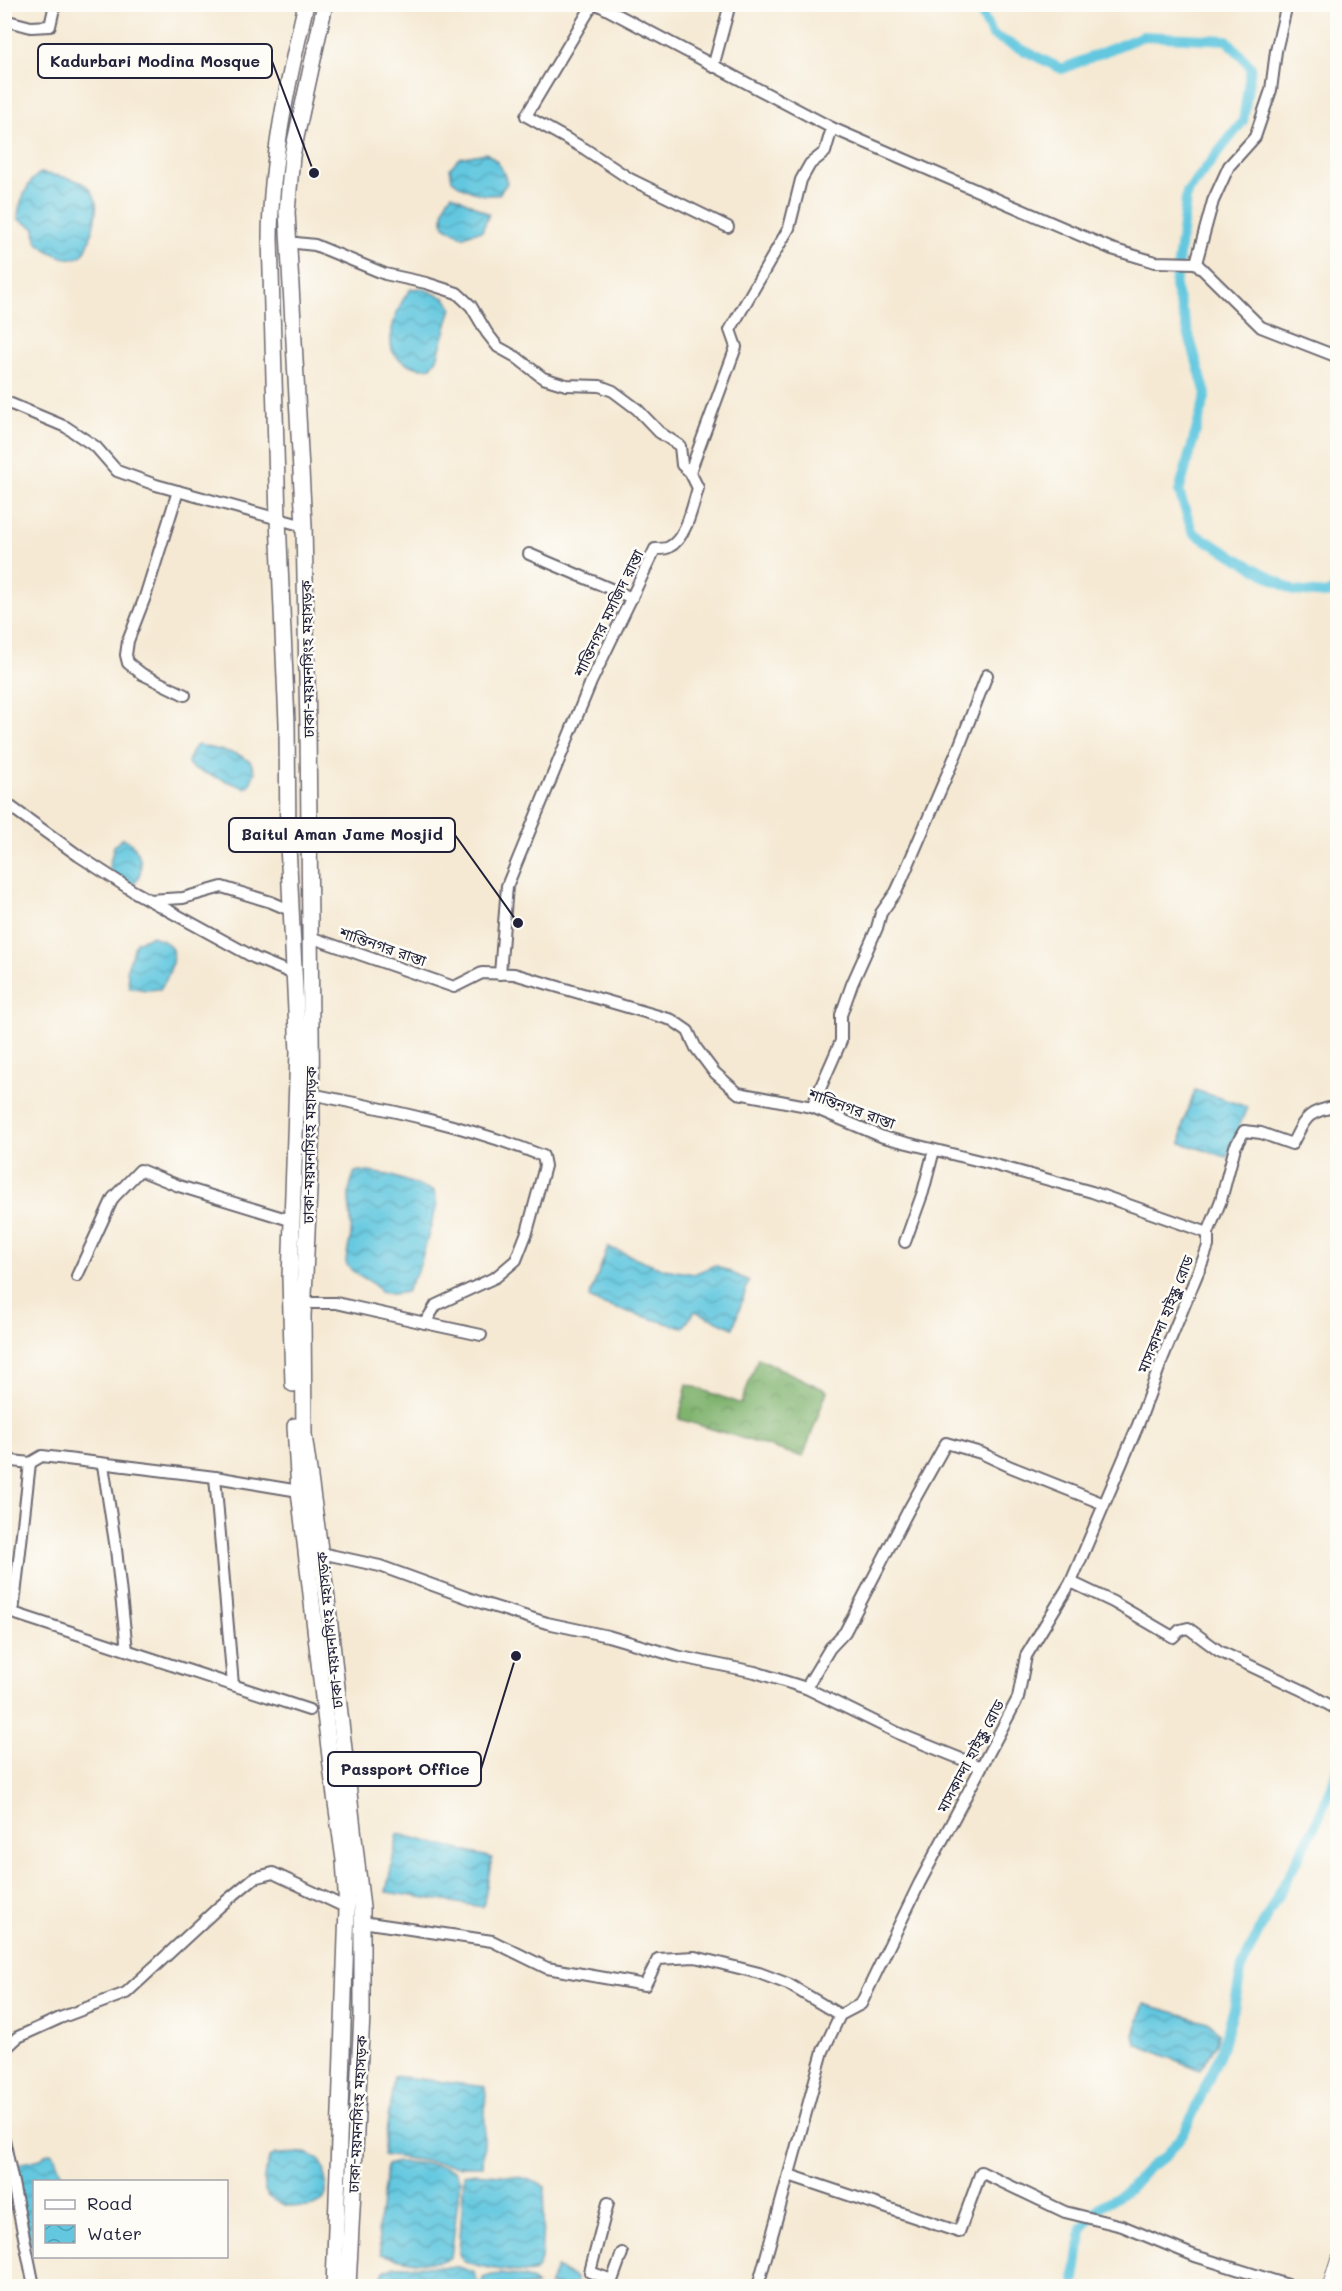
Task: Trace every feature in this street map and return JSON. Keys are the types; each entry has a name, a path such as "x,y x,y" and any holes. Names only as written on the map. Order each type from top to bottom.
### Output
{"main road":[{"name":"ঢাকা-ময়মনসিংহ মহাসড়ক","path":"306,4 285,94 270,208 271,301 286,688 288,844 298,1052 290,1278 299,1491 344,1860 347,1908 334,2286"},
{"name":"ঢাকা-ময়মনসিংহ মহাসড়ক","path":"325,4 292,156 287,242 304,526 310,937 312,1127 304,1303 304,1435 321,1553 362,1922 362,2015 348,2286"}],"street":[{"path":"4,20 30,27 50,26 55,4"},
{"path":"728,227 630,179 585,149 526,116 595,4 832,128 1112,249 1156,262 1194,263 1261,327 1338,357"},
{"path":"713,67 730,4"},
{"path":"1194,263 1213,201 1229,166 1255,137 1271,90 1276,51 1287,4"},
{"name":"শান্তিনগর মসজিদ রাস্তা","path":"500,974 507,885 591,682 655,549 668,548 676,541 687,522 698,488 690,472 736,347 730,330 789,228 801,180 810,164 825,152 832,128"},
{"path":"287,242 315,245 385,273 457,293 471,306 494,343 543,378 566,385 600,386 614,391 637,409 653,427 680,446 682,465 690,472"},
{"path":"4,401 66,427 96,447 117,471 178,491 304,526"},
{"path":"178,491 145,597 128,641 126,655 128,663 142,674 186,695"},
{"path":"530,554 632,598"},
{"path":"812,1107 841,1041 841,1016 852,984 877,928 881,913 902,879 959,747 987,675"},
{"path":"4,802 79,856 149,900 255,958 296,975"},
{"path":"149,900 183,898 222,887 272,902 292,911"},
{"name":"শান্তিনগর রাস্তা","path":"310,937 454,987 482,973 514,974 672,1020 688,1031 696,1047 714,1071 738,1093 812,1107 883,1137 1092,1192 1208,1233"},
{"path":"311,1094 415,1116 543,1156 545,1166 527,1232 516,1260 496,1277 436,1305 425,1323"},
{"name":"মাসকান্দা হাইস্কুল রোড","path":"758,2286 823,2051 840,2015 861,2004 919,1884 1018,1698 1026,1656 1071,1582 1138,1425 1162,1357 1203,1260 1208,1246 1208,1233 1221,1200 1235,1147 1244,1131 1261,1133 1292,1144 1306,1117 1320,1109 1338,1106"},
{"path":"905,1242 923,1192 934,1149"},
{"path":"77,1276 113,1198 140,1170 179,1186 293,1221"},
{"path":"304,1303 336,1303 481,1335"},
{"path":"806,1688 830,1648 845,1632 946,1443 981,1453 1104,1504"},
{"path":"4,1460 30,1463 42,1456 215,1477 299,1491"},
{"path":"30,1463 13,1613 309,1710"},
{"path":"102,1464 116,1549 127,1650"},
{"path":"215,1477 233,1685"},
{"path":"321,1553 380,1566 482,1603 547,1623 608,1636 676,1656 755,1672 806,1688 893,1730 981,1767"},
{"path":"1071,1582 1113,1602 1173,1637 1180,1630 1188,1628 1219,1651 1306,1692 1338,1710"},
{"path":"4,2050 18,2037 126,1993 219,1907 254,1878 273,1873 347,1908"},
{"path":"362,1922 492,1941 547,1968 645,1985 658,1959 695,1957 759,1973 788,1984 840,2015"},
{"path":"4,2139 34,2286"},
{"path":"789,2175 959,2232 981,2172 1065,2212 1122,2226 1195,2256 1291,2286"},
{"path":"608,2202 590,2272 611,2283 622,2253"},
{"path":"1330,2286 1338,2260"}],"green space":[{"path":"758,1358 827,1391 803,1457 679,1419 687,1384 741,1404"}],"water":[{"path":"486,153 502,169 507,183 499,194 486,195 474,192 452,180 450,168 459,158"},
{"path":"41,173 77,181 93,193 96,213 93,229 85,251 77,258 57,255 45,248 36,241 35,228 18,219 25,193 36,176"},
{"path":"452,194 489,214 482,231 463,237 444,226 444,208"},
{"path":"421,288 445,298 452,308 437,359 431,367 424,368 399,359 391,345 392,328 402,302 411,289"},
{"path":"198,745 237,754 250,761 255,772 249,786 245,788 192,768 188,761 192,750"},
{"path":"123,838 134,847 140,859 140,873 133,885 113,874 109,867 114,846"},
{"path":"152,936 170,946 172,951 172,962 166,980 160,989 146,990 129,987 127,968 136,942"},
{"path":"1195,1090 1247,1107 1227,1157 1181,1143 1183,1123"},
{"path":"355,1172 389,1175 434,1191 437,1205 419,1268 406,1292 392,1294 380,1292 372,1283 349,1268 346,1263 351,1234 349,1197 351,1181"},
{"path":"608,1247 664,1269 694,1274 715,1265 749,1281 733,1328 695,1311 683,1328 601,1304 589,1298"},
{"path":"398,1834 492,1858 483,1907 386,1892"},
{"path":"1144,2004 1208,2022 1219,2033 1217,2043 1200,2070 1136,2044 1134,2035"},
{"path":"394,2076 486,2087 483,2166 461,2166 383,2155"},
{"path":"306,2153 318,2159 324,2168 326,2194 323,2200 311,2206 294,2207 271,2199 264,2186 264,2176 270,2157 276,2154"},
{"path":"45,2154 54,2155 62,2180 33,2180 33,2246 30,2246 11,2165 41,2159"},
{"path":"397,2162 441,2166 455,2170 460,2181 451,2258 424,2263 381,2254 378,2230 387,2165"},
{"path":"476,2173 521,2178 545,2187 541,2259 535,2271 522,2272 489,2268 465,2261 459,2255 464,2175"},
{"path":"394,2266 459,2267 474,2272 478,2286 379,2286 384,2271"},
{"path":"556,2268 576,2278 577,2286 549,2286"},
{"path":"500,2274 525,2277 536,2286 482,2286 483,2278"}],"waterway":[{"path":"977,4 992,35 1062,69 1143,36 1227,40 1251,67 1243,121 1187,192 1175,287 1206,394 1179,492 1193,533 1294,591 1326,594 1338,587"},
{"path":"1075,2280 1082,2228 1101,2206 1127,2191 1149,2167 1166,2156 1185,2131 1221,2052 1234,2008 1242,1967 1316,1824 1332,1786 1338,1764"},
{"path":"1073,2286 1075,2280"}],"place":[{"name":"Kadurbari Modina Mosque","path":"314,173"},
{"name":"Baitul Aman Jame Mosjid","path":"518,923"},
{"name":"Passport Office","path":"516,1656"}]}
